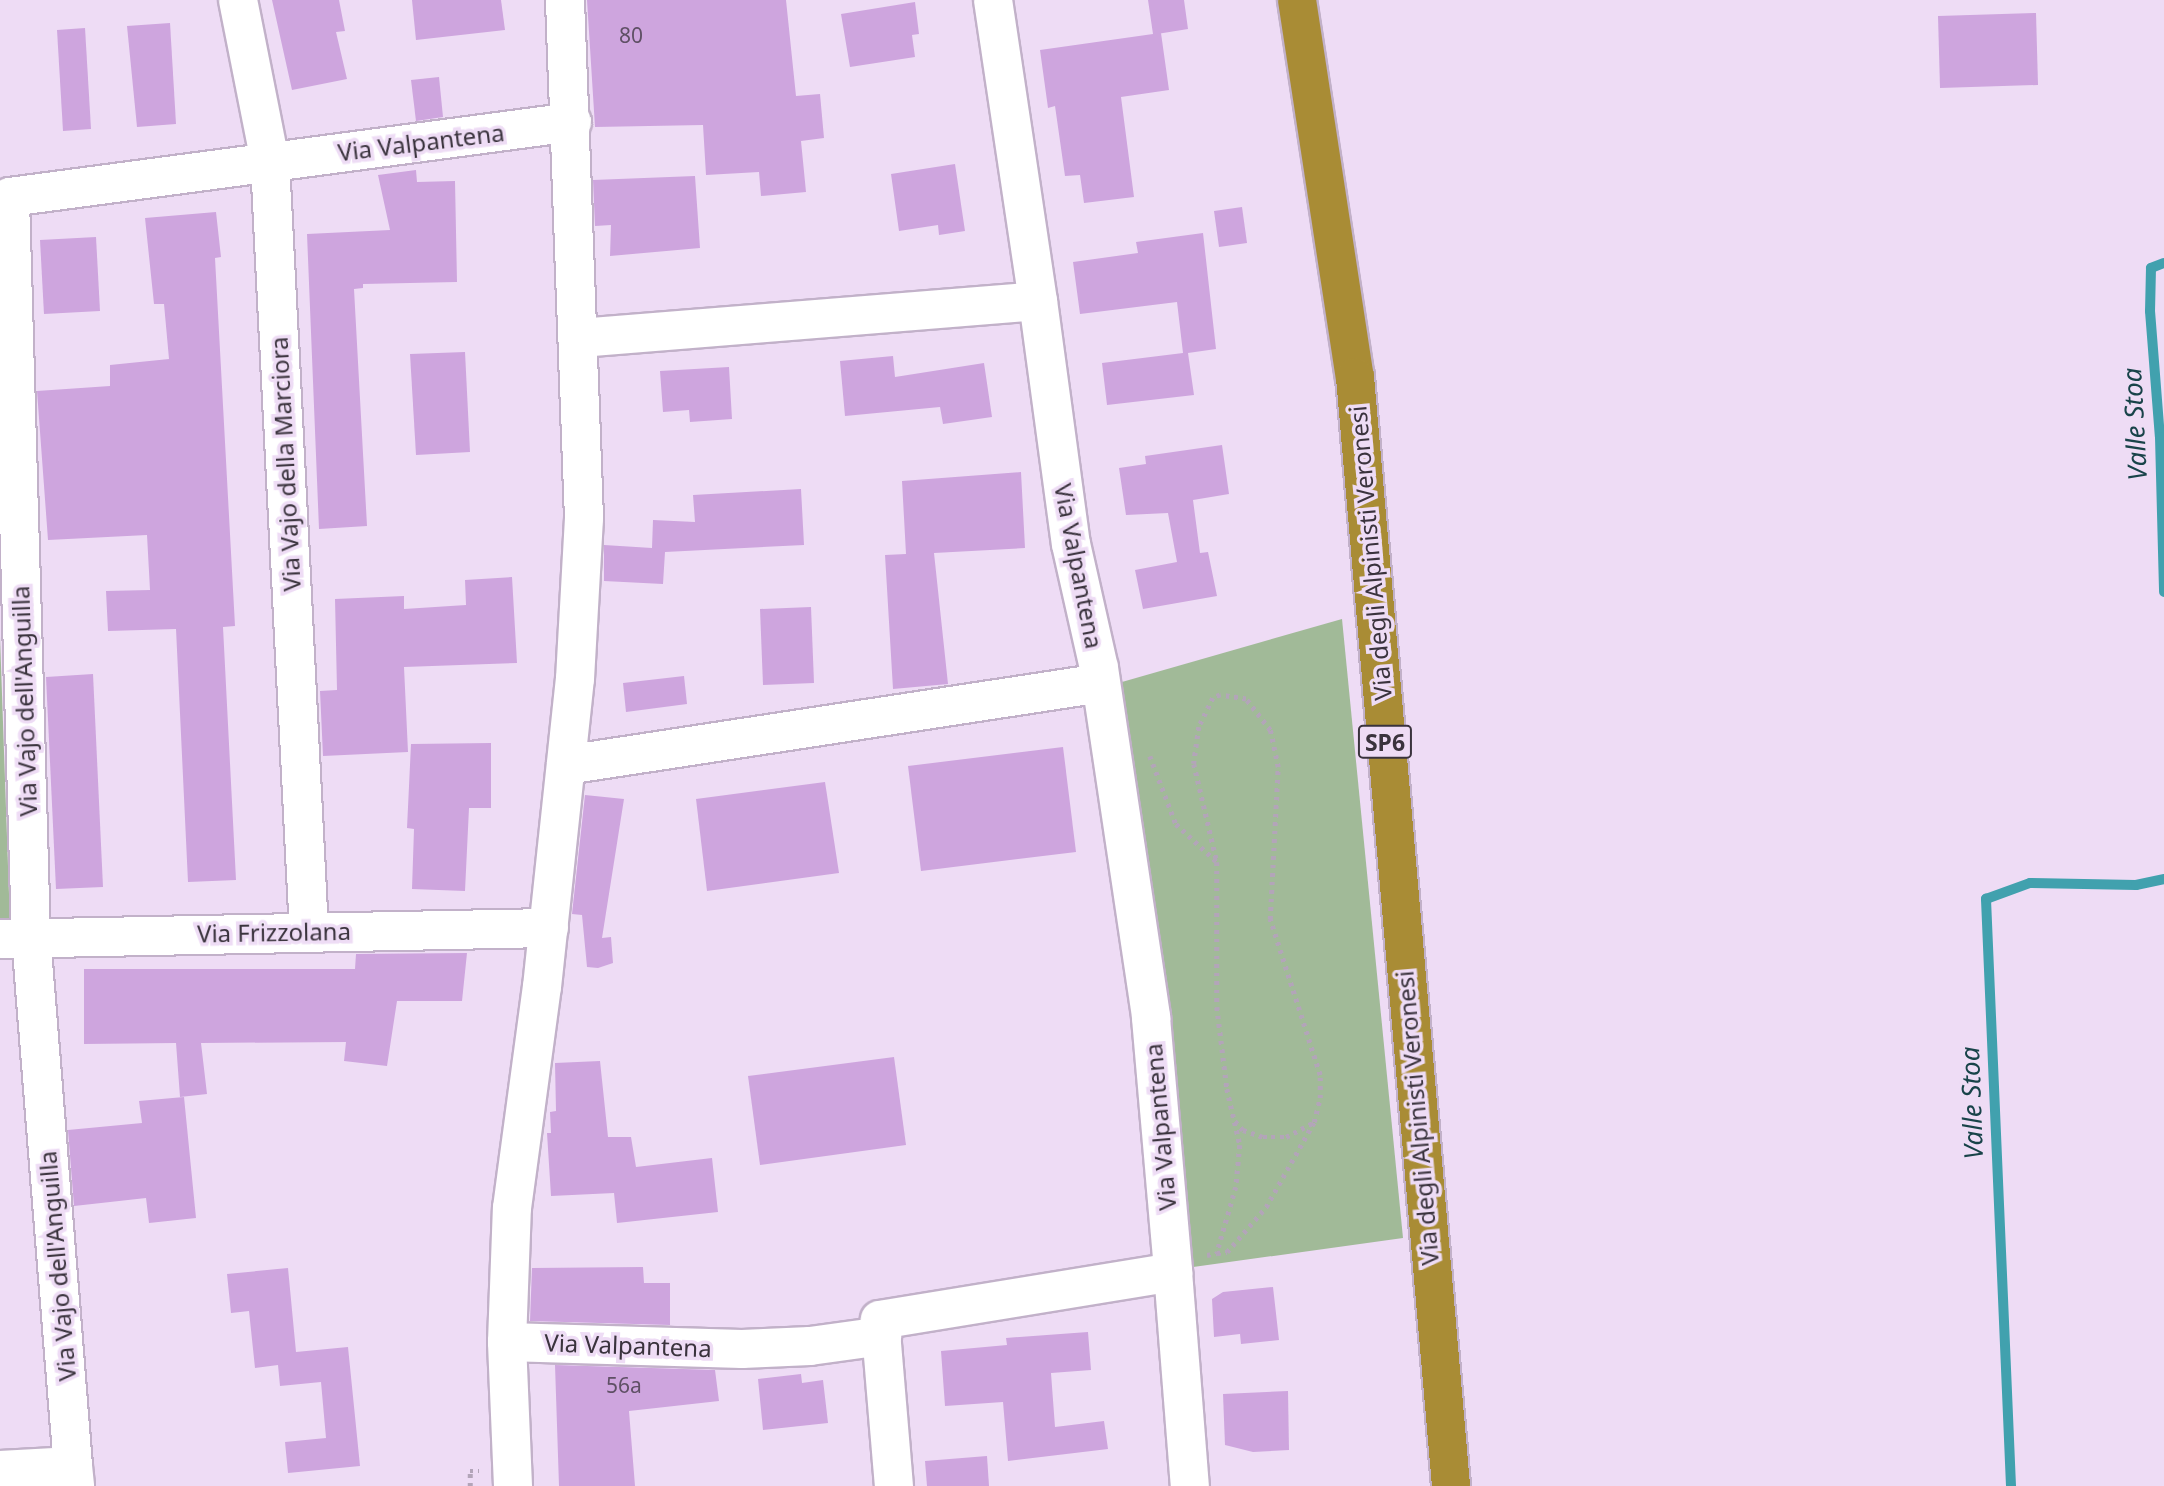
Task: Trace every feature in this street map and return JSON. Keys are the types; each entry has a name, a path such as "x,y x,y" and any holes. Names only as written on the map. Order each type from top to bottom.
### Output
{"highway":[{"name":"Via degli Alpinisti Veronesi","path":"1297,0 1355,377 1451,1486"}],"street":[{"name":"Via Vajo della Marciora","path":"238,0 270,162 309,931"},
{"name":"Via Valpantena","path":"513,1486 507,1342 512,1208 549,928 566,765 584,519 580,338 565,0"},
{"name":"Via Valpantena","path":"993,0 1071,544 1101,683 1151,1018 1190,1486"},
{"name":"Via Valpantena","path":"270,162 572,122"},
{"name":"Via Vajo dell'Anguilla","path":"0,1470 74,1476 16,938 10,197 270,162"},
{"path":"580,338 1038,301"},
{"path":"566,765 1101,683"},
{"name":"Via Frizzolana","path":"16,938 549,928"},
{"path":"894,1486 880,1320 1172,1265"},
{"name":"Via Valpantena","path":"507,1342 742,1349 810,1346 882,1336"}],"path":[{"path":"1172,1265 1227,1252 1266,1207 1314,1122 1320,1075 1269,919 1278,767 1269,730 1256,708 1234,696 1213,698 1195,744 1196,776 1217,862 1217,1007 1240,1145 1236,1187 1217,1253"},
{"path":"1107,726 1130,731 1141,741 1176,824 1217,862"},
{"path":"1235,1121 1243,1130 1263,1137 1286,1137 1314,1122"}],"green space":[{"path":"1342,619 1403,1238 1186,1268 1108,686"},
{"path":"0,637 10,923 0,924"}],"building":[{"path":"272,0 339,0 345,31 336,32 347,79 292,90"},
{"path":"412,0 501,0 505,30 416,40"},
{"path":"587,0 786,0 796,96 820,94 824,138 801,141 806,192 761,196 759,172 706,175 703,125 595,127"},
{"path":"1148,0 1184,0 1188,29 1161,33 1169,90 1121,97 1134,197 1084,203 1080,175 1065,176 1055,106 1048,108 1040,50 1153,34"},
{"path":"915,2 919,34 912,35 915,57 850,67 841,14"},
{"path":"2036,13 2038,85 1940,88 1938,16"},
{"path":"170,23 176,124 137,127 127,26"},
{"path":"85,28 91,129 63,131 57,30"},
{"path":"439,77 443,117 416,121 411,80"},
{"path":"955,164 965,231 939,235 938,225 899,231 891,174"},
{"path":"416,170 417,182 455,181 457,282 363,284 363,288 354,289 367,526 319,529 307,234 390,230 378,175"},
{"path":"695,176 700,248 610,256 611,225 595,226 593,180"},
{"path":"1242,207 1247,243 1219,247 1214,211"},
{"path":"216,212 221,257 215,258 235,626 223,627 236,880 188,882 176,629 108,631 106,591 150,590 147,535 48,540 37,391 110,386 110,365 169,359 164,304 154,304 145,218"},
{"path":"1203,233 1216,349 1188,353 1194,395 1107,405 1102,363 1183,353 1177,302 1080,314 1073,262 1138,253 1136,242"},
{"path":"96,237 100,311 44,314 40,240"},
{"path":"465,352 470,452 416,455 410,354"},
{"path":"893,356 895,377 984,363 992,417 943,424 940,407 845,416 840,361"},
{"path":"729,367 732,419 690,422 689,410 663,412 660,371"},
{"path":"1222,445 1229,494 1193,500 1200,553 1208,552 1217,596 1143,609 1135,570 1177,562 1168,513 1126,515 1119,468 1146,464 1145,456"},
{"path":"1021,472 1025,548 934,553 948,684 893,689 885,555 906,554 902,481"},
{"path":"801,489 804,545 665,552 663,584 604,581 604,545 652,548 653,520 695,522 693,495"},
{"path":"512,577 517,663 404,667 408,752 323,756 320,691 337,690 335,599 404,596 404,609 466,605 465,580"},
{"path":"811,607 814,683 763,685 760,609"},
{"path":"93,674 103,887 56,889 46,677"},
{"path":"684,676 687,704 626,712 623,683"},
{"path":"491,743 491,808 469,808 465,891 412,889 414,829 407,828 411,744"},
{"path":"1063,747 1076,852 921,871 908,766"},
{"path":"825,782 839,873 707,891 696,799"},
{"path":"585,795 624,799 602,938 611,937 613,963 598,968 587,967 582,915 572,914"},
{"path":"467,953 462,1001 397,1001 387,1066 344,1061 346,1042 201,1043 207,1094 180,1097 176,1043 84,1044 84,969 355,969 356,954"},
{"path":"894,1057 906,1145 760,1165 748,1076"},
{"path":"600,1061 608,1137 631,1137 636,1167 712,1158 718,1212 617,1223 614,1193 551,1196 547,1133 551,1133 550,1112 556,1111 555,1063"},
{"path":"184,1097 196,1218 149,1223 146,1198 74,1206 68,1130 142,1123 139,1101"},
{"path":"643,1267 644,1283 670,1283 670,1325 530,1321 532,1268"},
{"path":"288,1268 296,1352 348,1347 360,1466 288,1473 285,1442 326,1438 321,1382 280,1386 278,1365 255,1368 249,1311 231,1313 227,1274"},
{"path":"1273,1287 1279,1340 1241,1344 1240,1334 1214,1337 1212,1299 1223,1292"},
{"path":"1088,1332 1091,1370 1051,1373 1055,1427 1104,1421 1108,1449 1008,1461 1003,1402 945,1406 941,1351 1007,1345 1006,1338"},
{"path":"555,1365 715,1370 719,1401 629,1411 635,1486 559,1486"},
{"path":"801,1374 802,1383 823,1380 828,1423 763,1430 758,1379"},
{"path":"1288,1391 1289,1450 1253,1452 1225,1445 1223,1394"},
{"path":"987,1456 989,1486 927,1486 925,1461"}],"waterway":[{"name":"Valle Stoa","path":"2164,263 2151,268 2150,311 2160,437 2164,592"},
{"name":"Valle Stoa","path":"2011,1486 1986,899 2030,883 2136,885 2164,879"}]}
